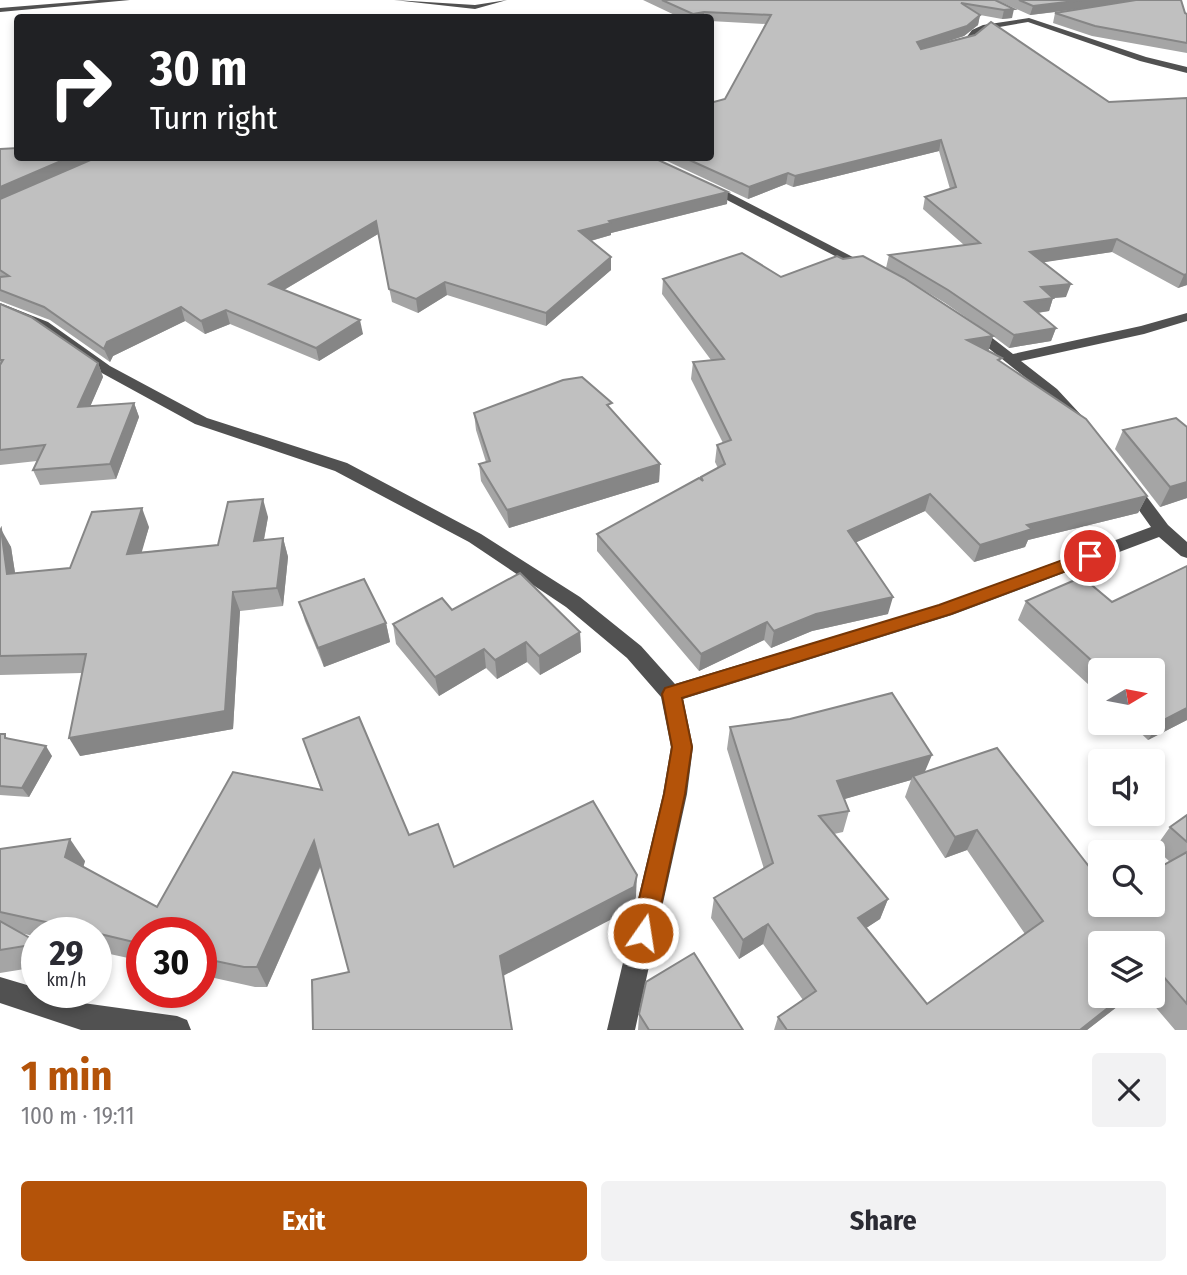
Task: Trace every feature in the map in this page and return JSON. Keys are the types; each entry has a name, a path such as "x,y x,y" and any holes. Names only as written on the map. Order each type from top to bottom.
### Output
{"street":[{"path":"0,10 48,2 126,0"},
{"path":"398,0 475,7 503,0"},
{"path":"92,9 97,1"},
{"path":"1018,15 1143,59 1187,70"},
{"path":"944,49 969,40 975,32 986,27 1049,18"},
{"path":"1143,59 1187,59"},
{"path":"687,177 733,197 877,272"},
{"path":"0,307 43,325 105,369 201,421 341,467 475,538 573,602 634,652 671,694 682,747 675,794 621,1030"},
{"path":"1010,359 1144,330 1187,317"},
{"path":"960,322 1052,392 1084,428"},
{"path":"1124,478 1162,529 1187,552"},
{"path":"671,694 945,610 1162,529"},
{"path":"0,990 83,1017 177,1030"}],"building":[{"path":"662,0 995,0 1014,9 1004,10 961,3 980,15 967,26 917,42 921,49 975,35 991,22 1109,102 1187,98 1187,274 1184,275 1117,239 1030,252 1071,284 1041,287 1053,298 1025,302 1056,328 1014,335 948,290 889,255 980,243 925,197 956,187 941,140 795,176 788,173 749,187 692,161 714,161 714,102 725,99 771,15 704,12 693,14"},
{"path":"1019,0 1083,0 1033,6"},
{"path":"1136,0 1181,0 1187,14 1187,43 1095,26 1055,13"},
{"path":"14,148 14,161 61,161 0,187 0,149"},
{"path":"88,161 661,161 728,192 579,231 611,257 546,313 445,282 416,299 389,289 376,221 269,284 360,320 316,348 226,310 201,321 181,307 107,342 104,349 44,307 0,290 0,277 9,276 0,270 0,199"},
{"path":"742,253 781,277 837,256 843,259 863,256 904,278 993,336 967,340 1002,358 998,360 1086,419 1147,496 1027,525 1032,529 980,545 930,494 848,531 893,597 816,614 774,631 767,622 701,654 597,534 699,478 703,481 701,477 725,464 717,445 731,440 693,362 724,359 663,279"},
{"path":"0,304 31,317 98,363 78,407 134,403 110,464 33,470 45,445 0,450 0,365 3,360 0,360"},
{"path":"582,377 612,403 607,405 660,464 507,510 479,464 490,461 474,413 563,380"},
{"path":"1176,418 1187,427 1187,482 1170,487 1123,430"},
{"path":"263,499 254,541 283,538 277,588 233,592 225,711 69,738 86,654 0,656 1,529 7,574 70,568 92,512 142,508 127,554 218,545 228,502"},
{"path":"1187,566 1187,708 1166,719 1166,658 1089,658 1026,601 1082,577 1112,602"},
{"path":"520,573 580,632 539,656 526,642 495,660 484,649 435,677 393,624 442,598 452,610"},
{"path":"364,579 386,623 318,648 299,602"},
{"path":"892,693 932,755 837,781 849,811 819,816 888,899 858,918 927,1004 1043,921 977,830 955,837 913,776 997,748 1088,865 1088,917 1165,917 1165,864 1187,852 1187,1004 1165,978 1165,931 1088,931 1088,1008 1108,1008 1080,1030 787,1030 778,1017 816,991 768,924 743,940 714,898 773,863 730,727 790,719"},
{"path":"359,717 409,835 438,824 454,867 593,801 637,875 634,887 500,956 512,1030 313,1030 312,980 349,972 314,841 257,967 217,961 217,917 126,917 126,940 112,937 112,917 23,917 0,912 0,849 70,839 65,857 157,907 233,772 322,790 303,739"},
{"path":"0,734 5,734 5,738 46,746 22,788 0,786"},
{"path":"1187,815 1187,842 1170,827"},
{"path":"0,921 21,933 21,947 0,950"},
{"path":"694,953 743,1030 649,1030 639,1014 646,982"}],"route":[{"path":"643,933 675,794 682,747 671,694 945,610 1090,556"}]}
